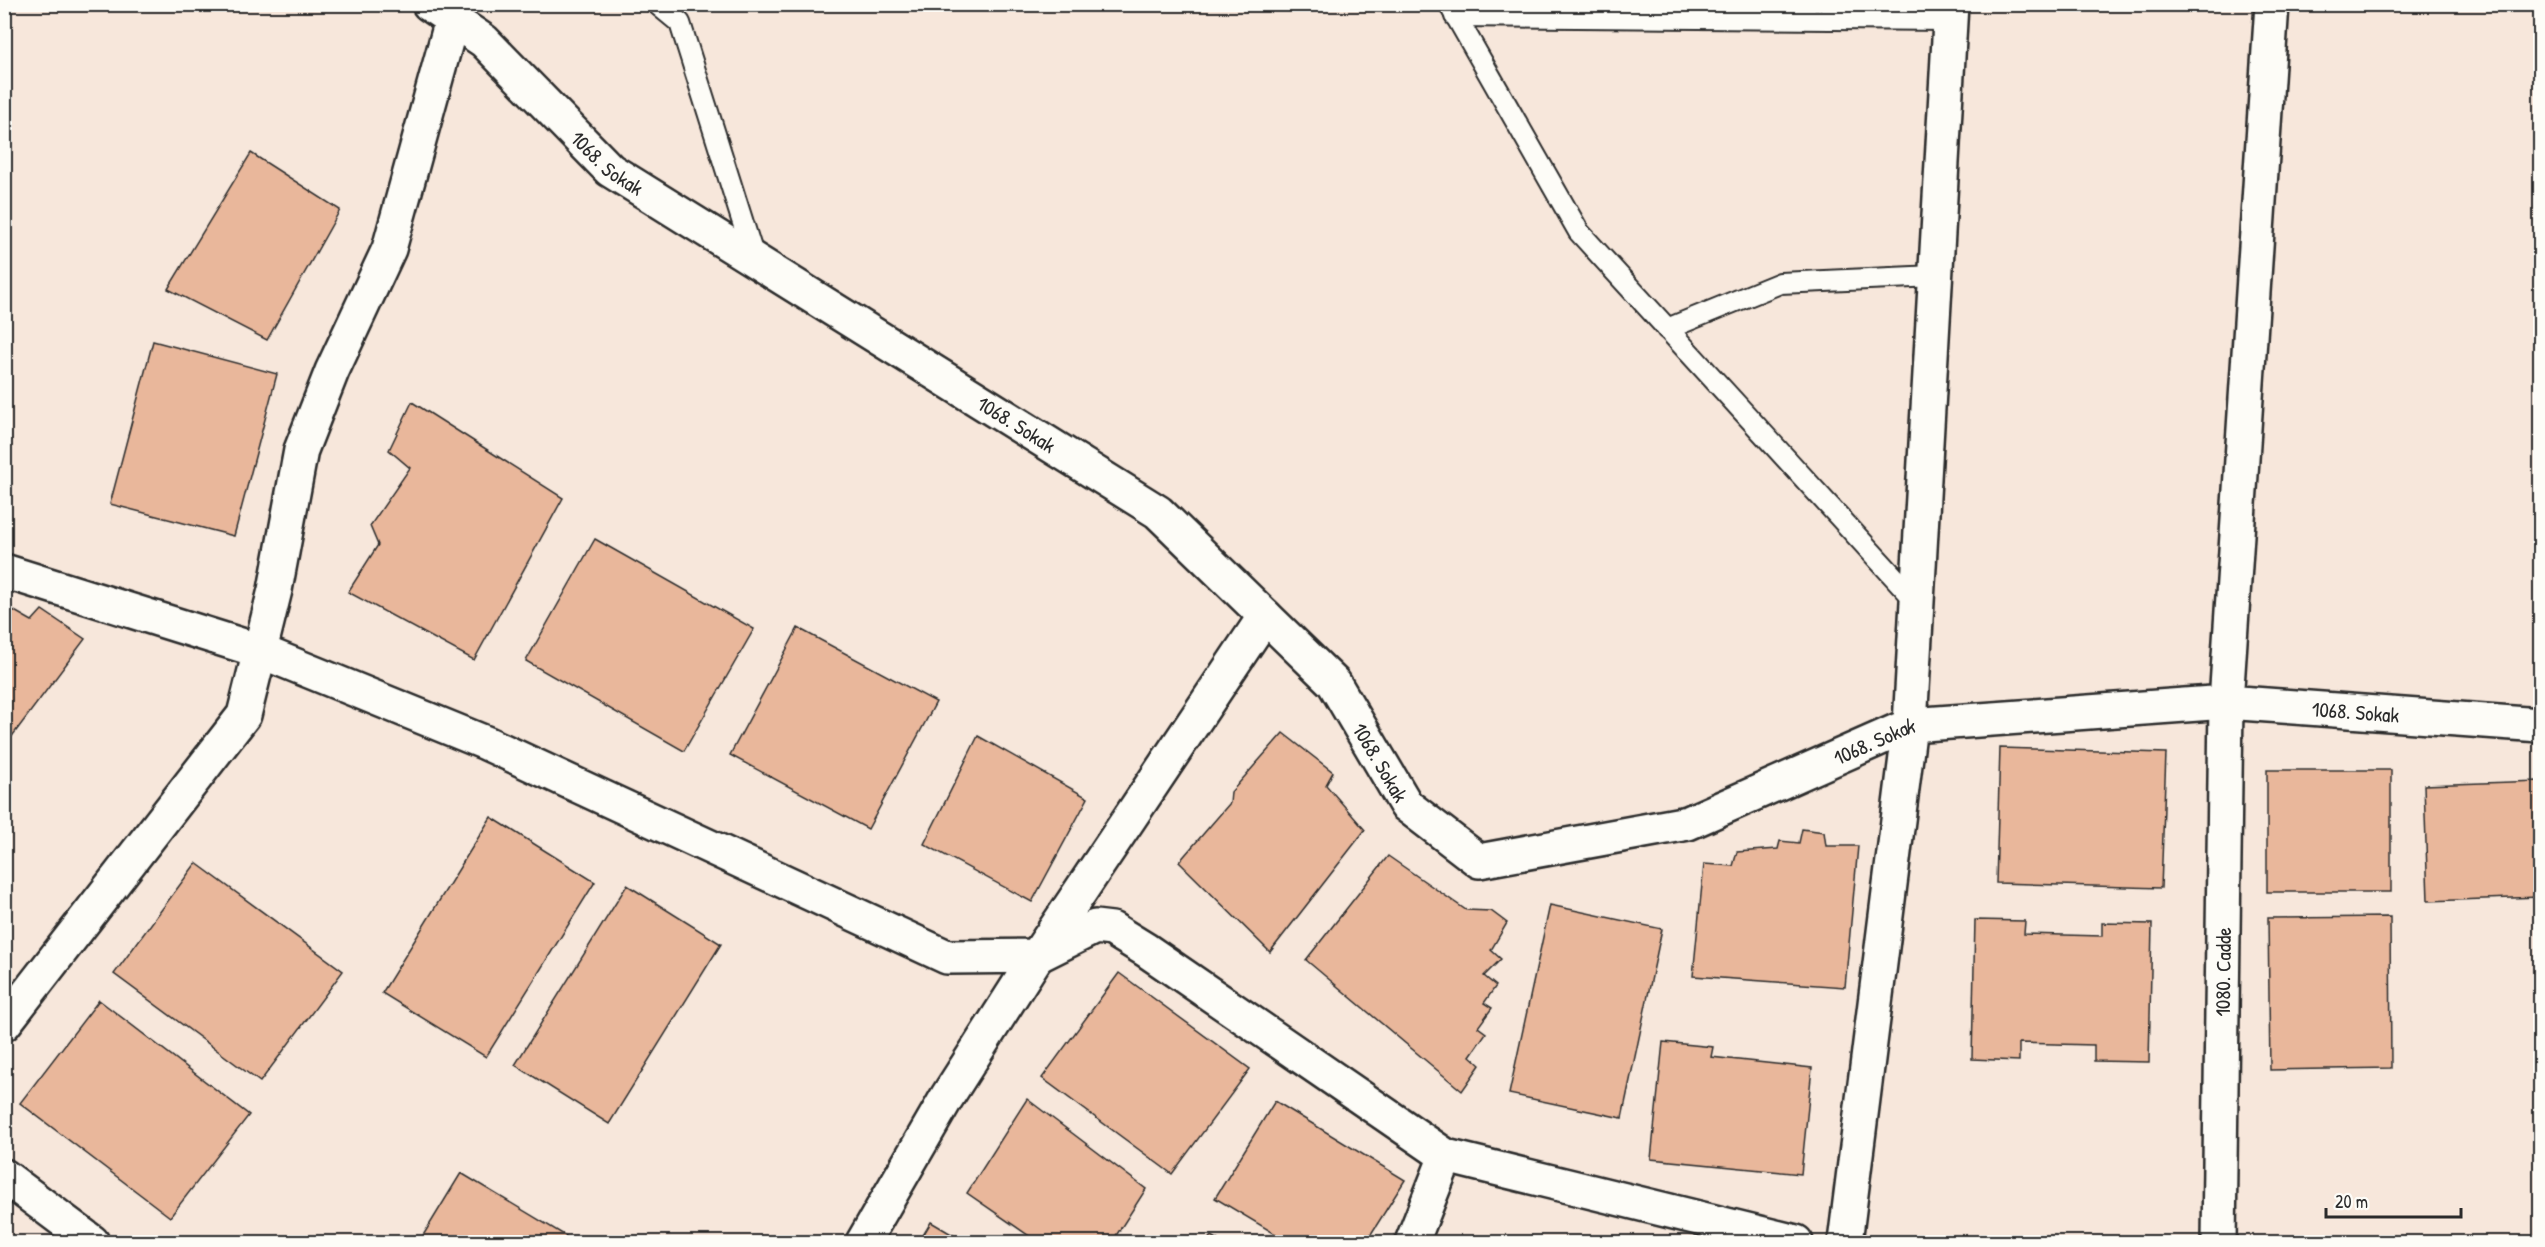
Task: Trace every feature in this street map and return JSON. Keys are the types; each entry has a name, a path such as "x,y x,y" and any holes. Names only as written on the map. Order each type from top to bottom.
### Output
{"street":[{"name":"1080. Cadde","path":"2219,1242 2226,702 2272,4"},
{"name":"1068. Sokak","path":"440,12 484,41 610,170 1158,513 1334,683 1406,805 1479,861 1688,823 1910,725 2226,702 2541,725"},
{"path":"4,1024 244,715 275,590 301,450 332,371 389,249 440,12"},
{"path":"1845,1242 1910,725 1951,12"},
{"path":"4,571 260,651 486,743 947,957 1037,956 1095,927 1112,929 1446,1156 1796,1242"},
{"path":"863,1242 947,1097 1037,956 1266,616"},
{"path":"1412,1242 1446,1156"},
{"path":"4,1176 92,1242"}],"lane":[{"path":"657,4 679,14 754,261"},
{"path":"1452,10 1951,12"},
{"path":"1452,10 1579,232 1917,602"},
{"path":"1667,329 1780,283 1935,276"}],"building":[{"path":"251,153 340,210 267,340 168,289"},
{"path":"153,341 277,374 234,536 110,504"},
{"path":"412,402 563,498 474,660 348,592 378,545 370,526 410,468 389,450"},
{"path":"595,539 754,629 684,751 526,661"},
{"path":"4,605 32,621 42,610 85,639 4,747"},
{"path":"798,628 936,702 868,829 730,755"},
{"path":"1283,733 1333,772 1326,785 1365,830 1270,952 1179,862 1230,803 1231,792"},
{"path":"978,736 1088,798 1032,902 924,844"},
{"path":"2000,748 2166,753 2161,888 1996,883"},
{"path":"2267,770 2391,770 2391,892 2267,892"},
{"path":"2540,781 2540,897 2428,901 2424,785"},
{"path":"491,817 595,882 486,1057 382,993"},
{"path":"1802,829 1824,832 1826,846 1858,846 1845,987 1693,976 1704,864 1733,866 1737,852 1778,849 1780,841 1799,843"},
{"path":"1388,856 1466,910 1491,911 1507,923 1491,950 1501,959 1484,976 1496,986 1484,1003 1492,1008 1478,1027 1486,1033 1470,1056 1480,1065 1462,1091 1306,960"},
{"path":"196,863 343,971 260,1082 114,974"},
{"path":"627,885 721,944 609,1124 515,1065"},
{"path":"1550,905 1662,929 1622,1118 1509,1094"},
{"path":"2390,917 2391,1068 2270,1070 2268,918"},
{"path":"1975,920 2025,921 2024,934 2102,936 2102,923 2152,924 2149,1062 2094,1061 2094,1045 2019,1043 2019,1061 1972,1059"},
{"path":"1119,973 1250,1069 1172,1174 1042,1078"},
{"path":"99,1000 249,1115 170,1217 20,1103"},
{"path":"1663,1042 1713,1047 1711,1057 1812,1068 1801,1174 1651,1159"},
{"path":"1027,1099 1146,1189 1112,1242 1038,1242 967,1193"},
{"path":"1275,1101 1405,1180 1366,1242 1289,1242 1215,1198"},
{"path":"461,1173 566,1236 562,1242 419,1242"},
{"path":"931,1222 965,1242 919,1242"},
{"path":"1211,1236 1221,1242 1206,1242"},
{"path":"1981,1237 2013,1238 2013,1242 1981,1242"}]}
